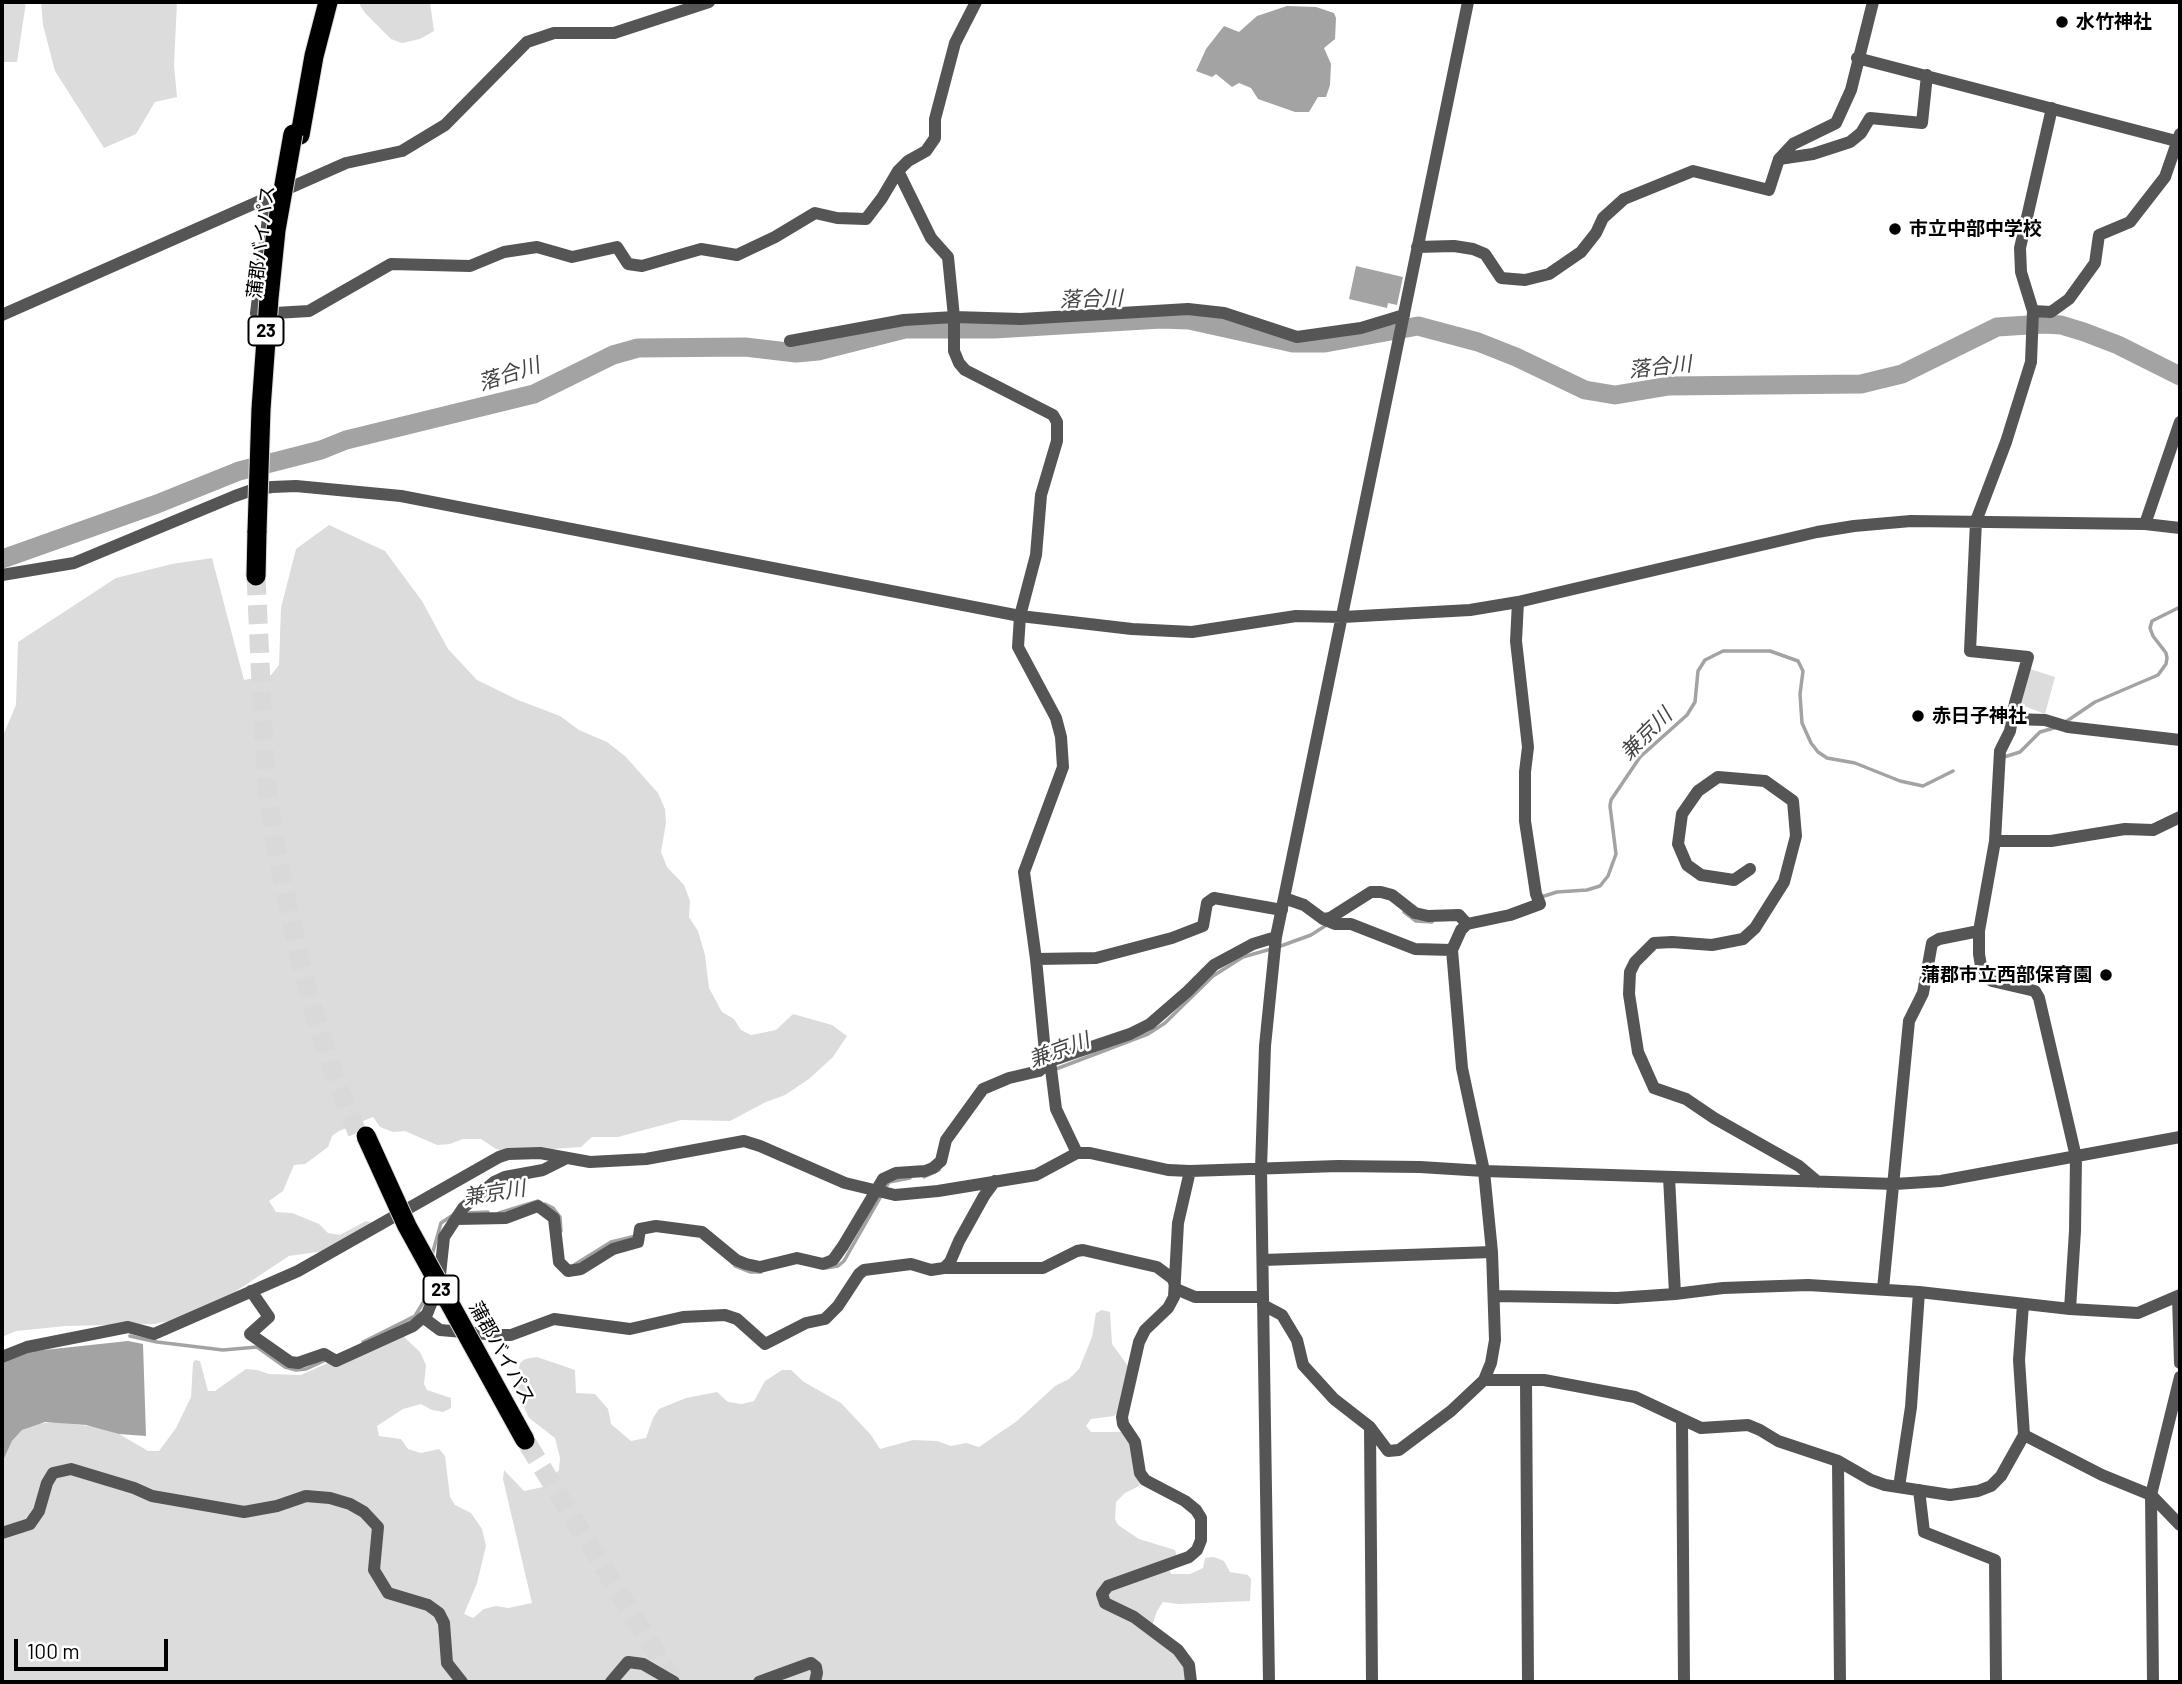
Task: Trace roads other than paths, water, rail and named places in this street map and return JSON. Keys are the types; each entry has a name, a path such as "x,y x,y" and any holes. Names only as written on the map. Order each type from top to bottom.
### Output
{"highway":[{"name":"蒲郡バイパス","path":"297,134 309,49 321,2"},
{"name":"蒲郡バイパス","path":"261,576 261,409 276,230 328,2"},
{"name":"蒲郡バイパス","path":"363,1136 408,1240 523,1443"}],"street":[{"path":"2,315 346,163 402,151 445,125 527,42 554,33 614,33 709,2"},
{"path":"271,194 258,314 309,311 391,264 470,266 504,252 537,247 572,257 617,247 628,264 642,267 701,249 737,255 775,237 815,213 837,218 866,219 898,171 908,161 926,151 935,138 935,119 956,43 976,2"},
{"path":"1269,1682 1261,1170 1265,1045 1276,943 1468,2"},
{"path":"1417,247 1454,246 1473,249 1485,254 1501,278 1525,280 1549,274 1581,252 1596,233 1603,218 1624,199 1693,171 1769,190 1779,159 1793,144 1836,123 1851,90 1873,2"},
{"path":"1857,58 2179,139 2165,177 2130,222 2099,235 2095,263 2069,299 2051,312 2033,312"},
{"path":"1779,159 1813,154 1850,142 1861,133 1870,118 1922,122 1927,75"},
{"path":"2052,108 2020,248 2021,272 2033,312 2031,362 2006,442 1976,521 1970,651 2028,657 2010,730 2000,751 1995,841 1979,931 1979,954 1986,974 1998,984 2035,991 2039,998 2076,1157 2070,1309"},
{"path":"898,171 931,238 948,257 954,351 965,370 1053,415 1057,422 1057,441 1041,495 1036,555 1020,616 1018,647 1056,718 1061,737 1063,767 1024,872 1045,1052 1051,1068 1056,1110 1077,1153"},
{"path":"790,341 904,320 1021,319 1188,309 1224,313 1297,337 1361,328 1404,317"},
{"path":"2145,524 2180,422"},
{"path":"2,575 74,563 252,490 296,486 401,496 1020,616 1132,629 1192,632 1296,616 1343,617 1470,610 1518,602 1817,532 1911,521 2145,524 2180,528"},
{"path":"1328,921 1371,892 1381,891 1392,895 1415,913 1464,921 1518,913 1540,904 1525,821 1528,747 1516,641 1518,602"},
{"path":"2012,719 2180,740"},
{"path":"1750,869 1734,880 1702,875 1687,866 1678,844 1682,814 1698,791 1718,777 1765,781 1793,801 1796,836 1784,881 1755,928 1743,939 1712,945 1654,943 1635,962 1630,972 1629,995 1638,1052 1654,1088 1686,1099 1799,1166 1818,1182"},
{"path":"1995,841 2051,841 2125,829 2153,830 2180,817"},
{"path":"1036,959 1096,958 1172,938 1203,926 1206,903 1214,898 1304,905 1328,921 1351,924 1415,949 1452,950"},
{"path":"1176,1289 1195,1297 1263,1301 1282,1315 1297,1340 1303,1365 1334,1399 1370,1427 1388,1451 1399,1450 1451,1411 1485,1380 1495,1340 1492,1252 1484,1171 1462,1068 1452,950 1464,921"},
{"path":"1883,1289 1909,1021 1923,993 1932,943 1939,939 1979,931"},
{"path":"459,1214 506,1218 538,1206 554,1217 557,1255 559,1262 568,1270 581,1269 613,1249 638,1242 640,1229 656,1226 702,1232 736,1260 746,1264 760,1266 797,1258 823,1264 833,1260 843,1247 881,1192 883,1180 889,1175 925,1171 941,1161 946,1140 983,1089 1009,1078 1051,1068 1130,1034 1150,1024 1214,965 1253,944 1276,943"},
{"path":"2,1357 27,1347 128,1327 154,1334 298,1271 508,1154 540,1153 590,1162 646,1159 744,1141 845,1183 881,1192 938,1191 1036,1175 1077,1153 1090,1153 1168,1170 1190,1171 1338,1166 1420,1167 1895,1184 1941,1181 2180,1137"},
{"path":"251,1291 269,1317 250,1334 290,1362 330,1357 336,1361 413,1326 424,1318 432,1307 439,1284 444,1237 459,1214 494,1182 505,1177 543,1170 565,1159"},
{"path":"1190,1171 1178,1223 1176,1289 1168,1308 1145,1330 1139,1342 1122,1417 1123,1424 1135,1443 1140,1474 1145,1480 1185,1501 1196,1510 1201,1518 1201,1540 1197,1550 1189,1557 1108,1586 1102,1594 1105,1603 1134,1617 1178,1650 1189,1665 1191,1682"},
{"path":"1669,1177 1675,1294"},
{"path":"944,1268 950,1262 984,1196 995,1181"},
{"path":"424,1318 440,1330 511,1335 554,1319 630,1329 683,1317 725,1315 737,1319 765,1344 806,1323 825,1319 864,1270 911,1264 931,1270 1043,1268 1083,1250 1157,1268 1173,1279 1176,1289"},
{"path":"1263,1260 1492,1252"},
{"path":"1494,1296 1617,1298 1723,1288 1808,1285 1919,1292 2070,1309 2138,1313 2179,1296 2180,1363"},
{"path":"1899,1487 1912,1406 1919,1292"},
{"path":"1485,1380 1544,1380 1635,1397 1700,1428 1748,1425 1778,1441 1838,1461 1871,1480 1950,1495 1991,1486 2001,1476 2024,1435 2019,1360 2023,1304"},
{"path":"2153,1682 2151,1495 2180,1377"},
{"path":"1526,1380 1528,1682"},
{"path":"1682,1420 1684,1682"},
{"path":"1370,1427 1371,1682"},
{"path":"2024,1435 2102,1475 2151,1495 2180,1525"},
{"path":"1838,1461 1840,1682"},
{"path":"2,1533 30,1524 39,1511 47,1483 53,1473 71,1469 152,1496 244,1512 277,1506 306,1496 340,1501 363,1512 378,1527 374,1570 388,1593 428,1605 439,1613 444,1623 447,1663 462,1682"},
{"path":"1919,1490 1924,1532 1995,1560 1996,1682"},
{"path":"611,1682 628,1662 643,1664 674,1682"},
{"path":"760,1682 811,1663 816,1667 815,1682"}],"waterway":[{"name":"落合川","path":"2,559 157,504 239,471 321,450 346,440 534,394 613,355 638,348 745,347 796,353 818,351 905,329 994,329 1161,319 1189,320 1293,343 1325,343 1418,326 1478,342 1585,390 1615,395 1669,386 1861,384 1902,374 1997,327 2044,324 2061,325 2084,332 2118,345 2180,376"},
{"name":"兼京川","path":"2064,723 2095,702 2158,675 2167,658 2153,636 2150,628 2152,621 2180,607"},
{"name":"兼京川","path":"1541,897 1600,886 1608,876 1616,854 1611,800 1640,757 1687,715 1695,702 1698,671 1705,660 1723,651 1770,651 1798,661 1803,671 1800,694 1802,723 1811,743 1827,758 1855,763 1900,781 1923,786 1953,771"},
{"name":"兼京川","path":"2004,757 2020,752 2040,732 2054,728"},
{"name":"兼京川","path":"1404,912 1416,921 1432,922"},
{"name":"兼京川","path":"1278,947 1311,935 1328,924"},
{"name":"兼京川","path":"1056,1069 1148,1034 1165,1023 1213,976 1243,957 1271,949"},
{"name":"兼京川","path":"924,1177 939,1170"},
{"name":"兼京川","path":"826,1268 838,1266 844,1261 889,1182 910,1178"},
{"name":"兼京川","path":"499,1213 538,1201"},
{"name":"兼京川","path":"545,1204 553,1208 560,1217 561,1231"},
{"name":"兼京川","path":"464,1213 488,1212"},
{"name":"兼京川","path":"432,1255 441,1223 453,1215"},
{"name":"兼京川","path":"574,1265 611,1242 636,1236"},
{"name":"兼京川","path":"735,1266 750,1272 761,1272"},
{"name":"兼京川","path":"363,1342 415,1316 424,1301 429,1280"},
{"name":"兼京川","path":"130,1336 223,1350 257,1347 285,1367 296,1370 306,1369 328,1359"}],"tunnel":[{"path":"256,576 267,785 275,844 300,962 316,1019 335,1078 359,1137"},
{"path":"527,1443 674,1682"}],"place":[{"name":"水竹神社","path":"2062,22"},
{"name":"市立中部中学校","path":"1895,229"},
{"name":"赤日子神社","path":"1918,716"},
{"name":"蒲郡市立西部保育園","path":"2106,975"}]}
